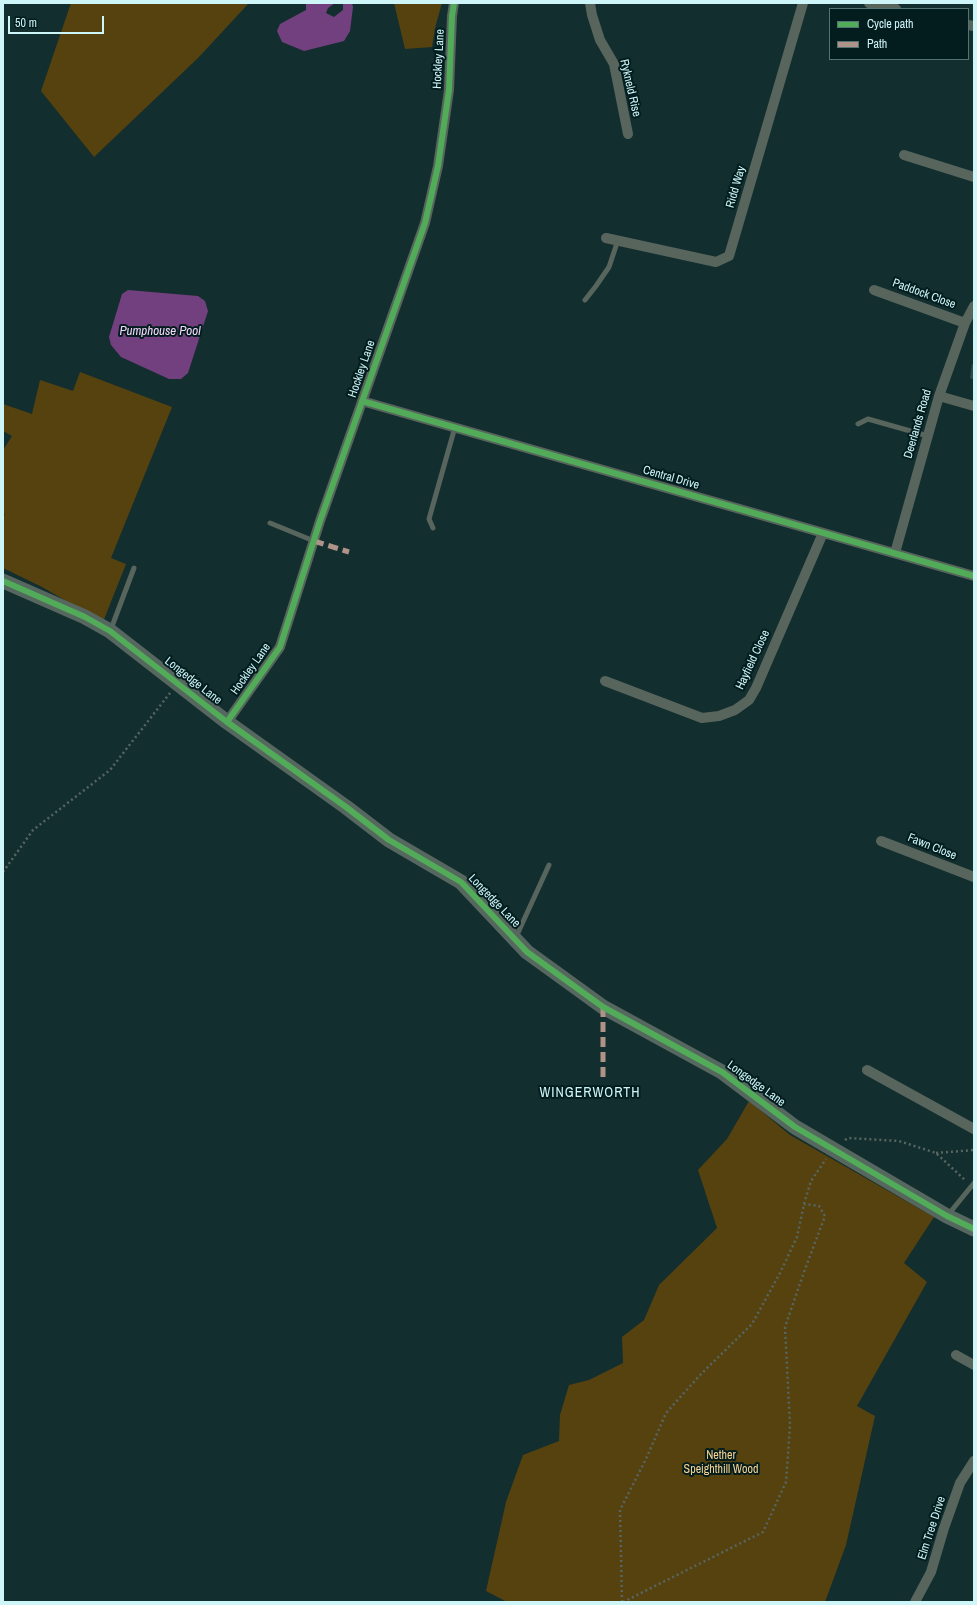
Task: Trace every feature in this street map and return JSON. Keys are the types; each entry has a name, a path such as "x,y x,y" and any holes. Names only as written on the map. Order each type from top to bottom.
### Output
{"street":[{"name":"Hockley Lane","path":"227,722 280,647 314,541 425,223 438,166 449,90 452,16 454,3"},
{"name":"Rykneld Rise","path":"590,3 592,15 600,40 614,64 628,134"},
{"name":"Ridd Way","path":"606,238 716,262 729,256 803,3"},
{"path":"869,3 892,8"},
{"path":"904,155 974,178"},
{"name":"Paddock Close","path":"874,290 965,323"},
{"name":"Deerlands Road","path":"895,553 939,396 965,323 974,306"},
{"path":"939,396 974,406"},
{"name":"Central Drive","path":"362,401 974,576"},
{"name":"Hayfield Close","path":"605,681 702,718 719,716 735,710 748,700 756,688 823,534"},
{"name":"Longedge Lane","path":"3,581 78,614 110,631 227,722 346,807 389,840 461,882 527,952 603,1007 722,1072 795,1127 947,1216 974,1229"},
{"name":"Fawn Close","path":"881,841 974,877"},
{"path":"867,1070 974,1129"},
{"path":"956,1355 974,1364"},
{"name":"Elm Tree Drive","path":"915,1602 931,1572 944,1528 960,1483 974,1461"}],"lane":[{"path":"585,300 609,267 618,240"},
{"path":"858,424 868,419 928,436"},
{"path":"433,528 429,519 455,427"},
{"path":"270,523 314,541"},
{"path":"110,631 134,568"},
{"path":"515,939 549,865"},
{"path":"947,1216 973,1184"}],"path":[{"path":"3,872 33,830 110,770 178,684"},
{"path":"804,1204 819,1206 825,1216 785,1328 790,1425 786,1482 762,1532 623,1602 620,1510 646,1459 666,1413 701,1374 752,1324 780,1273 796,1238 804,1204 811,1181 833,1149 848,1138 899,1141 936,1153 973,1184"},
{"path":"936,1153 974,1150"}],"green space":[{"path":"71,3 249,3 198,58 94,157 41,91"},
{"path":"394,3 442,3 435,28 432,47 405,49"},
{"path":"80,372 172,407 111,558 126,564 103,622 42,587 3,568 3,518 5,514 3,513 3,450 12,436 3,431 3,404 32,414 40,380 73,391"},
{"name":"Nether Speighthill Wood","path":"749,1101 790,1135 934,1217 904,1263 927,1282 857,1406 875,1416 846,1545 825,1602 507,1602 486,1591 506,1502 523,1455 559,1441 560,1415 569,1385 589,1380 623,1363 622,1337 644,1320 659,1285 717,1228 698,1170 727,1139"}],"water":[{"path":"306,3 335,3 328,8 326,13 334,17 343,10 343,3 352,3 353,7 350,31 344,41 304,51 282,42 277,31 280,24 306,10"},
{"name":"Pumphouse Pool","path":"128,290 198,296 205,301 208,311 188,373 181,379 169,379 121,357 111,345 109,337 122,294"}],"building":[{"path":"972,364 974,365 974,380 970,378"}],"marked path":[{"path":"314,541 349,552"},
{"path":"603,1007 603,1077"}],"cycle path":[{"path":"227,722 280,647 320,521 425,223 438,166 449,90 452,16 454,3"},
{"path":"362,401 974,576"},
{"path":"3,581 85,617 110,631 227,722 346,807 389,840 461,882 527,952 603,1007 722,1072 795,1127 947,1216 974,1229"}],"district":[{"name":"WINGERWORTH","path":"590,1093"}]}
